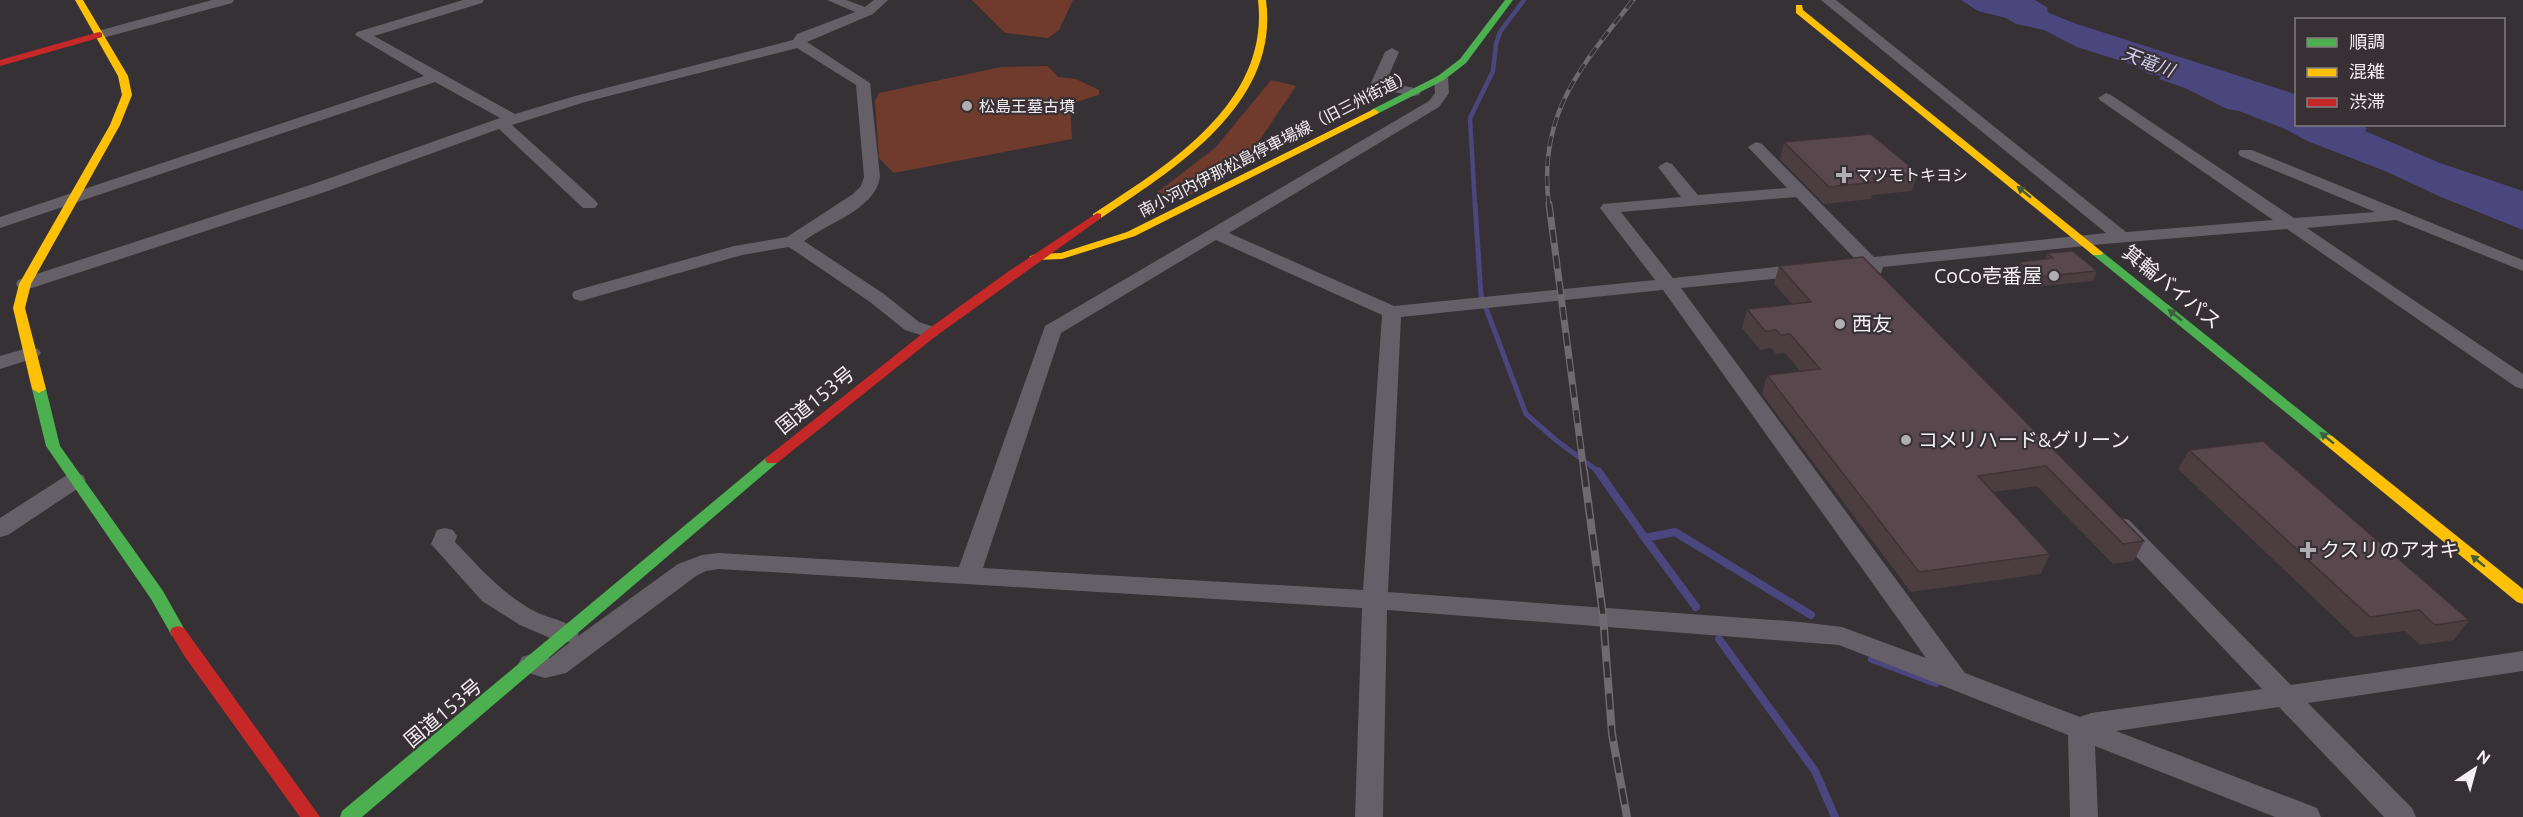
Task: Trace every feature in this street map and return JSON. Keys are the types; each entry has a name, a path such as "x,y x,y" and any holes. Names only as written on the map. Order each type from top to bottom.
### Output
{"main road":[{"path":"80,0 123,76 127,95 115,125 25,284 19,308 53,446 157,595 191,653 311,817"},
{"name":"国道153号","path":"349,817 827,414 930,332 1035,257 1163,172 1210,132 1232,106 1254,68 1264,27 1262,0"},
{"name":"箕輪バイパス","path":"1795,4 1942,108 2104,239"},
{"name":"箕輪バイパス","path":"1795,4 1799,11 2523,598"},
{"name":"南小河内伊那松島停車場線（旧三州街道）","path":"1035,257 1062,256 1131,234 1442,78 1463,61 1504,5"},
{"path":"0,63 99,35"}],"street":[{"path":"99,35 227,0"},
{"path":"477,0 362,35 507,121 589,204"},
{"path":"834,0 866,12"},
{"path":"799,43 802,37 866,12 879,5 881,0"},
{"path":"1828,0 2123,246"},
{"path":"25,284 319,188 507,121 580,99 799,43 863,83 872,177 870,188 858,198 792,241 740,250 581,295"},
{"path":"1392,52 1377,86 1414,92"},
{"path":"0,223 435,77"},
{"path":"968,576 1052,330 1434,104 1442,93 1442,78"},
{"path":"2106,98 2523,383"},
{"path":"1756,147 1886,280"},
{"path":"2246,153 2523,266"},
{"path":"1666,167 1693,200"},
{"path":"1798,192 1609,208 1669,285 1955,679"},
{"path":"1217,234 1392,312 2104,239 2123,246 2287,222 2399,215"},
{"path":"792,241 877,298 912,326 930,332"},
{"path":"1369,817 1376,600 1392,312"},
{"path":"0,363 31,353"},
{"path":"0,529 75,480"},
{"path":"2110,514 2402,817"},
{"path":"445,536 443,544 490,595 530,618 566,634"},
{"path":"531,664 540,669 552,669 564,663 687,570 702,563 719,561 1376,600 1678,621 1842,636 1955,679 2082,739 2307,817"},
{"path":"2084,817 2082,739 2091,724 2523,661"}],"shaded area":[{"path":"972,0 1073,0 1059,30 1048,38 1005,33"},
{"path":"1048,66 1058,77 1076,79 1099,90 1099,95 1070,104 1072,139 894,173 879,158 875,101 879,93 1001,67"},
{"path":"1271,80 1296,86 1245,162 1184,199 1158,192 1216,147"}],"water":[{"name":"天竜川","path":"1961,0 2035,0 2048,8 2049,13 2074,23 2289,92 2295,95 2295,126 2363,126 2367,128 2365,131 2440,163 2523,191 2523,230 2441,197 2385,171 2307,141 2285,129 2239,111 2227,109 2185,88 2159,79 2161,76 2148,74 2137,66 2077,47 2044,30 2016,24 2006,18 1978,11"}],"building":[{"path":"1871,134 1918,173 1872,178 1876,182 1829,187 1784,142"},
{"path":"2073,251 2097,271 2036,277 2018,262 2053,258 2047,253"},
{"path":"1863,257 2144,541 2123,544 2046,466 1978,476 2050,554 1919,572 1767,375 1820,369 1790,334 1781,335 1776,330 1765,331 1747,309 1811,302 1779,266"},
{"path":"2263,441 2469,620 2435,625 2419,610 2370,617 2189,450"}],"waterway":[{"path":"1475,206 1470,118 1493,71 1496,44 1500,32 1524,0"},
{"path":"1475,204 1481,295 1526,414 1557,441 1598,472"},
{"path":"1598,472 1645,538"},
{"path":"1645,538 1675,532 1811,615"},
{"path":"1645,538 1696,607"},
{"path":"1719,639 1815,771 1835,817"},
{"path":"1872,659 1936,683"}],"railway":[{"path":"1549,206 1547,173 1550,144 1557,118 1580,70 1633,0"},
{"path":"1549,204 1584,472"},
{"path":"1584,471 1603,615 1612,734 1627,817"}],"traffic: fast":[{"path":"1374,112 1441,78 1463,61 1509,0"},
{"path":"2097,253 2327,439"},
{"path":"39,389 53,446 157,595 178,632"},
{"path":"349,817 772,460"}],"traffic: slow":[{"path":"39,389 19,308 25,284 115,125 127,95 123,76 79,0"},
{"path":"1097,216 1178,160 1225,115 1243,89 1257,60 1264,28 1262,0"},
{"path":"1799,7 1799,11 2097,253"},
{"path":"1035,257 1062,256 1131,234 1374,112"},
{"path":"2327,439 2523,598"}],"traffic: jam":[{"path":"0,63 99,35"},
{"path":"772,460 931,333 1013,273 1097,216"},
{"path":"178,632 311,817"}],"place":[{"name":"松島王墓古墳","path":"967,106"},
{"name":"マツモトキヨシ","path":"1844,175"},
{"name":"CoCo壱番屋","path":"2054,276"},
{"name":"西友","path":"1840,324"},
{"name":"コメリハード&グリーン","path":"1906,440"},
{"name":"クスリのアオキ","path":"2308,550"}]}
